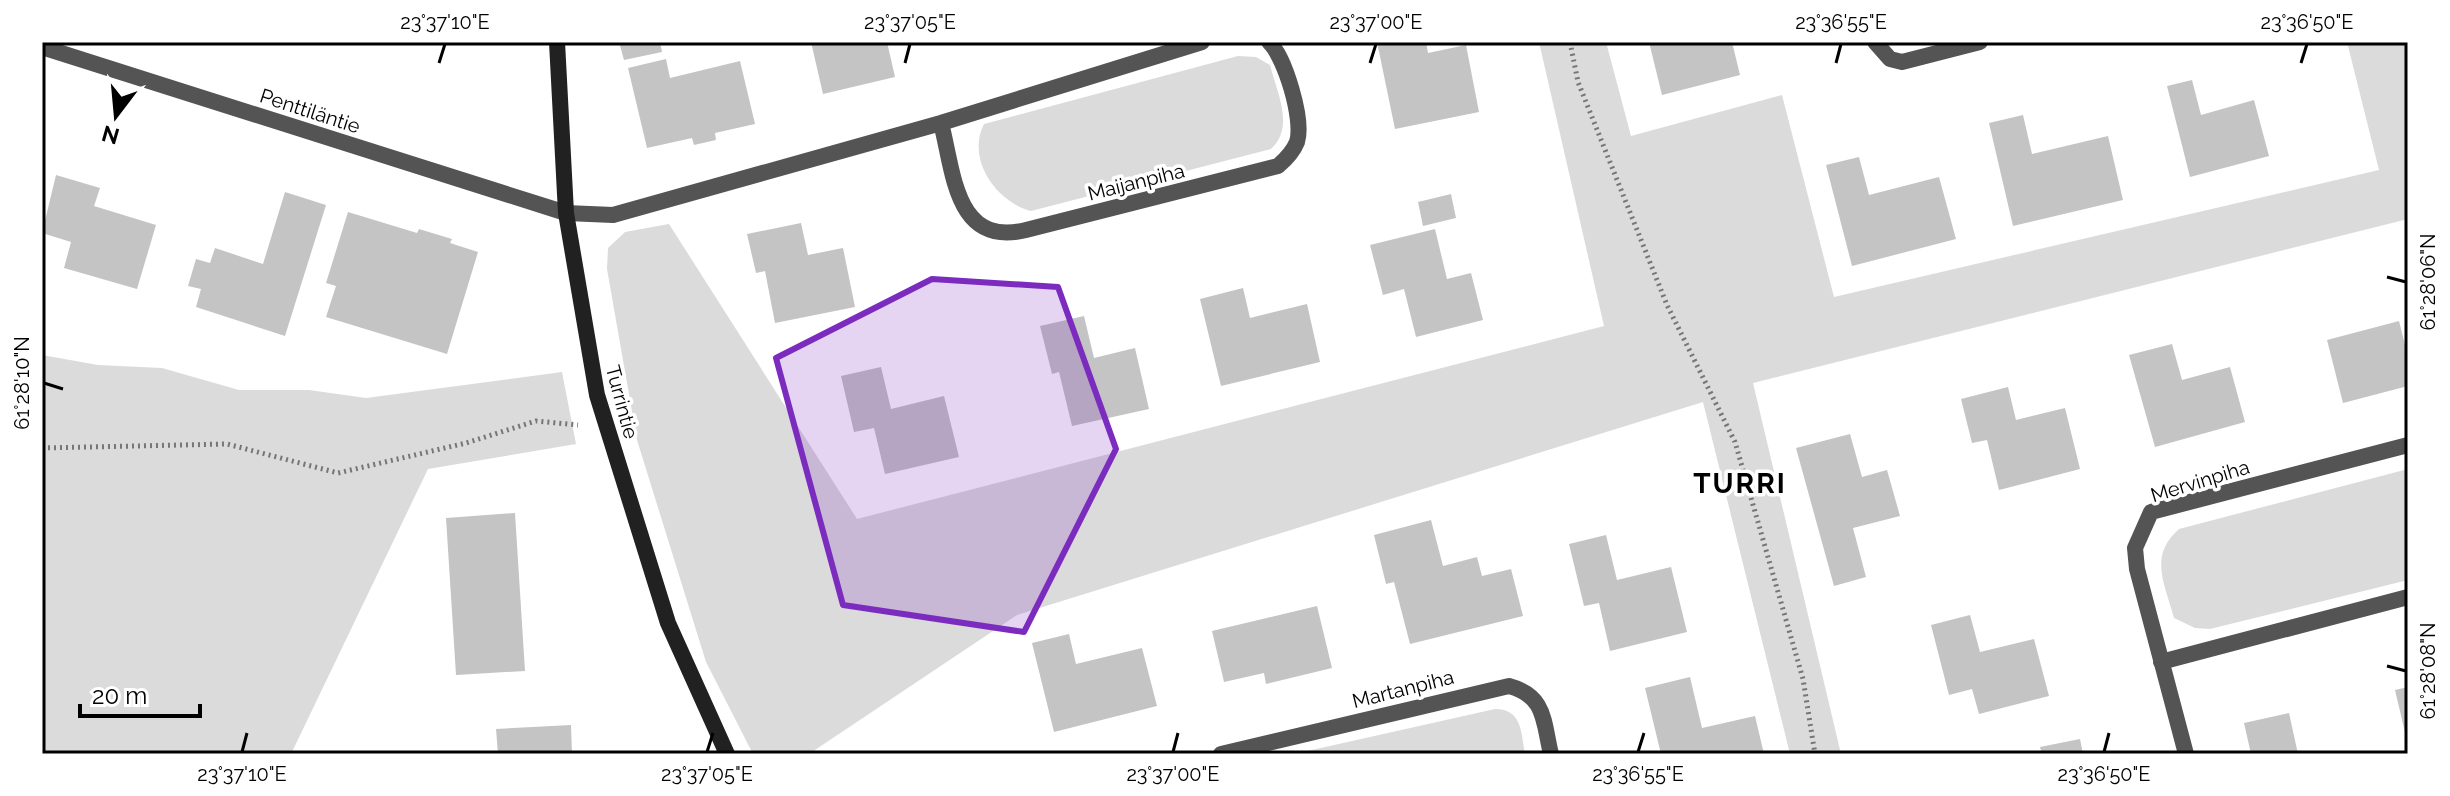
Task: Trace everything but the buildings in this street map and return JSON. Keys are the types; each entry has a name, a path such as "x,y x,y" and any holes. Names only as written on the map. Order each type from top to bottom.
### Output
{"street":[{"name":"Turrintie","path":"557,42 566,213 597,395 668,623 727,754"},
{"path":"566,213 613,215 941,123 1202,42"},
{"name":"Maijanpiha","path":"941,123 963,210 978,225 1007,235 1278,166 1297,142 1299,125 1280,52 1269,42"},
{"path":"1875,42 1890,59 1902,62 1980,42"},
{"name":"Penttiläntie","path":"42,47 566,213"},
{"name":"Mervinpiha","path":"2186,754 2137,569 2135,548 2151,512 2408,445"},
{"path":"2161,662 2408,597"},
{"name":"Martanpiha","path":"1221,754 1509,686 1532,694 1539,703 1551,754"}],"path":[{"path":"1570,42 1578,82 1667,305 1735,442 1803,679 1815,754"},
{"path":"42,448 227,444 338,473 466,443 536,421 607,428"}],"highlighted area":[{"path":"932,279 1058,287 1116,449 1024,632 843,605 776,358"}],"shaded area":[{"path":"1539,42 1606,42 1631,136 1782,95 1834,297 2379,170 2347,42 2408,42 2408,219 1753,383 1841,754 1790,754 1703,402 1017,615 809,754 753,754 706,662 637,440 607,269 608,248 625,232 669,224 857,519 1604,326"},
{"path":"1238,56 1256,57 1270,65 1283,120 1282,131 1271,149 1031,211 1006,199 996,189 982,165 979,137 984,124"},
{"path":"42,355 98,365 162,368 239,390 309,390 366,398 562,372 576,444 428,469 291,754 42,754"},
{"path":"2408,469 2408,580 2210,629 2195,628 2174,618 2163,582 2161,560 2170,539 2179,529"},
{"path":"1495,709 1511,713 1519,723 1525,754 1294,754"}],"district":[{"name":"TURRI","path":"1740,483"}]}
